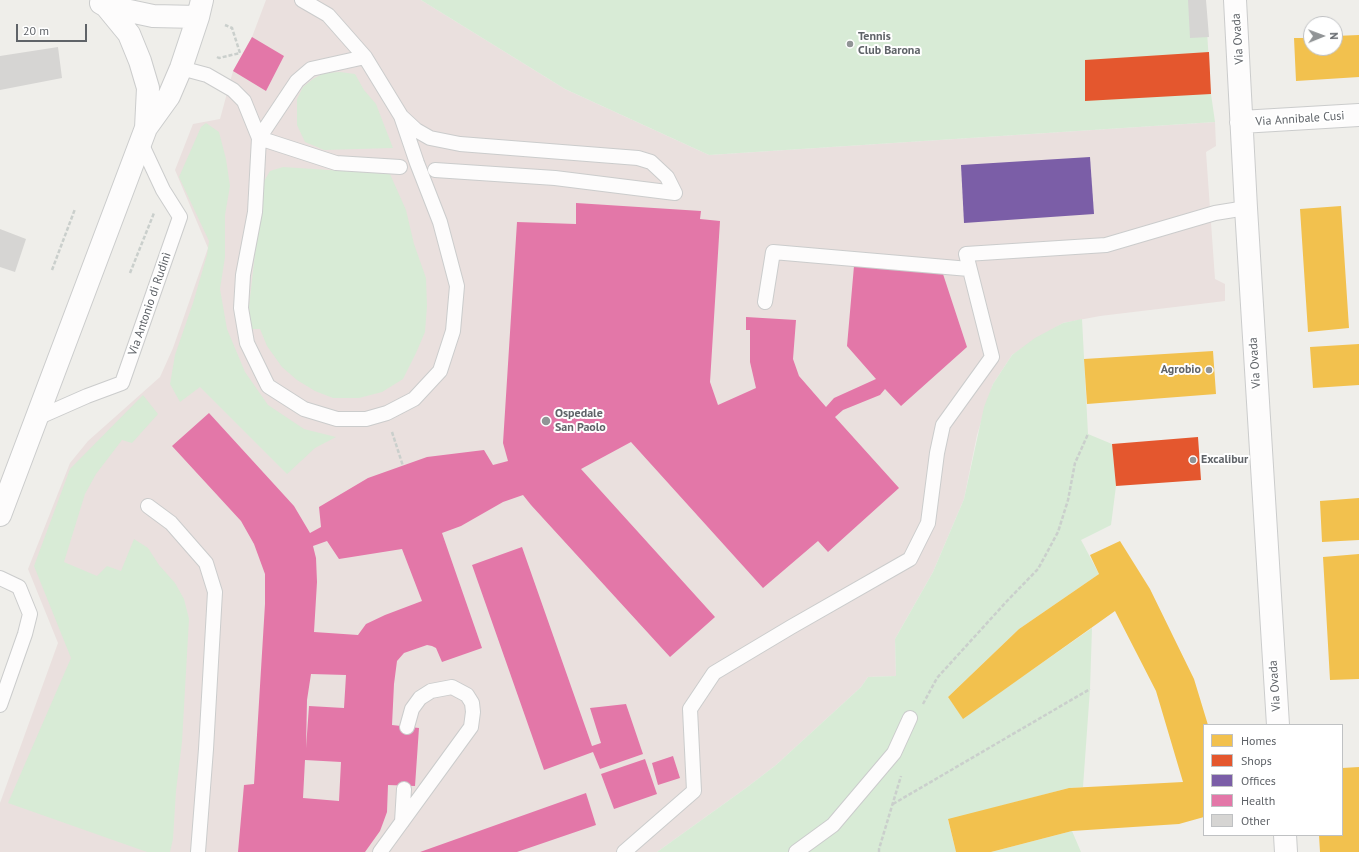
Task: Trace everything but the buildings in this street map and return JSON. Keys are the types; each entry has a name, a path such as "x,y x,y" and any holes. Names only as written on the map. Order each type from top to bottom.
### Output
{"street":[{"name":"Via Ovada","path":"1235,0 1246,208 1278,724"},
{"name":"Via Antonio di Rudinì","path":"0,515 144,135 169,96 181,68 200,9 153,16 101,3"},
{"name":"Via Antonio di Rudinì","path":"101,3 129,34 140,61 148,88 144,135"},
{"name":"Via Annibale Cusi","path":"1241,122 1359,115"},
{"path":"1284,836 1286,852"}],"lane":[{"path":"181,68 207,75 233,90 244,101 260,138 255,212 243,275 241,308 247,343 268,386 304,409 337,419 366,419 387,412 414,399 440,371 453,331 457,286 440,222 417,163 401,116 365,57 328,15 302,0"},
{"path":"260,138 297,81 311,69 365,57"},
{"path":"401,116 416,130 430,138 460,144 638,158 651,162 667,177 675,193 555,178 435,170"},
{"name":"Via Antonio di Rudinì","path":"36,418 122,383 180,217 162,187 144,135"},
{"path":"260,138 336,163 400,167"},
{"path":"624,852 694,791 690,709 714,673 910,559 928,523 937,453 943,425 992,357 966,254 1106,245 1215,212 1246,208"},
{"path":"765,302 773,252 969,268"},
{"path":"148,506 171,523 206,563 215,592 206,749 198,852"},
{"path":"0,578 19,587 30,614 25,634 0,705"},
{"path":"380,852 471,727 473,712 472,703 467,695 452,687 431,691 420,698 412,709 407,727"},
{"path":"796,852 833,825 894,753 910,718"},
{"path":"402,822 404,789"}],"path":[{"path":"219,58 240,53 232,28 225,25"},
{"path":"52,270 75,209"},
{"path":"130,273 154,213"},
{"path":"391,431 403,466"},
{"path":"922,707 937,678 1038,569 1058,532 1068,500 1076,463 1088,434"},
{"path":"892,804 1090,689"},
{"path":"879,852 901,774"}],"shaded area":[{"name":"Ospedale San Paolo","path":"266,0 421,0 565,89 709,155 1215,122 1216,146 1206,152 1215,279 1225,284 1225,301 1100,316 1063,323 1012,355 993,384 977,435 964,499 933,572 895,639 896,676 868,677 861,687 776,765 657,852 0,852 0,803 58,643 28,569 70,463 88,441 160,377 173,348 208,248 175,170 193,124 220,119 233,71 252,37"}],"green space":[{"name":"Tennis Club Barona","path":"421,0 1205,0 1211,94 1215,122 709,155 565,89"},
{"path":"340,72 355,74 364,90 376,104 393,148 324,150 305,142 297,125 297,99 303,87 324,73"},
{"path":"206,123 219,132 226,159 230,186 225,215 225,257 220,289 227,329 245,372 268,405 304,429 336,437 315,448 287,474 200,387 180,402 170,384 175,355 193,303 207,255 209,241 179,177 201,127"},
{"path":"283,167 390,174 406,210 414,244 426,278 427,306 425,332 403,379 382,392 359,398 333,398 315,391 297,380 282,367 267,346 260,329 250,329 249,306 263,183 270,171"},
{"path":"1082,319 1088,434 1112,444 1116,486 1111,525 1081,540 1099,574 1019,629 948,697 963,718 1092,628 1090,689 1083,787 1069,788 948,820 956,852 657,852 776,765 861,687 868,677 896,676 895,639 933,572 964,499 984,407 993,384 1012,355 1035,338 1063,323"},
{"path":"143,395 158,414 132,443 122,440 96,474 85,494 64,562 97,576 107,566 121,571 134,539 148,548 159,565 175,583 184,599 189,619 182,742 176,791 173,839 170,852 147,852 8,803 71,658 34,566 70,469"},
{"path":"1072,831 1081,852 991,852"}],"place":[{"name":"Tennis Club Barona","path":"850,44"},
{"name":"Agrobio","path":"1209,370"},
{"name":"Ospedale San Paolo","path":"546,421"},
{"name":"Excalibur","path":"1193,460"}]}
